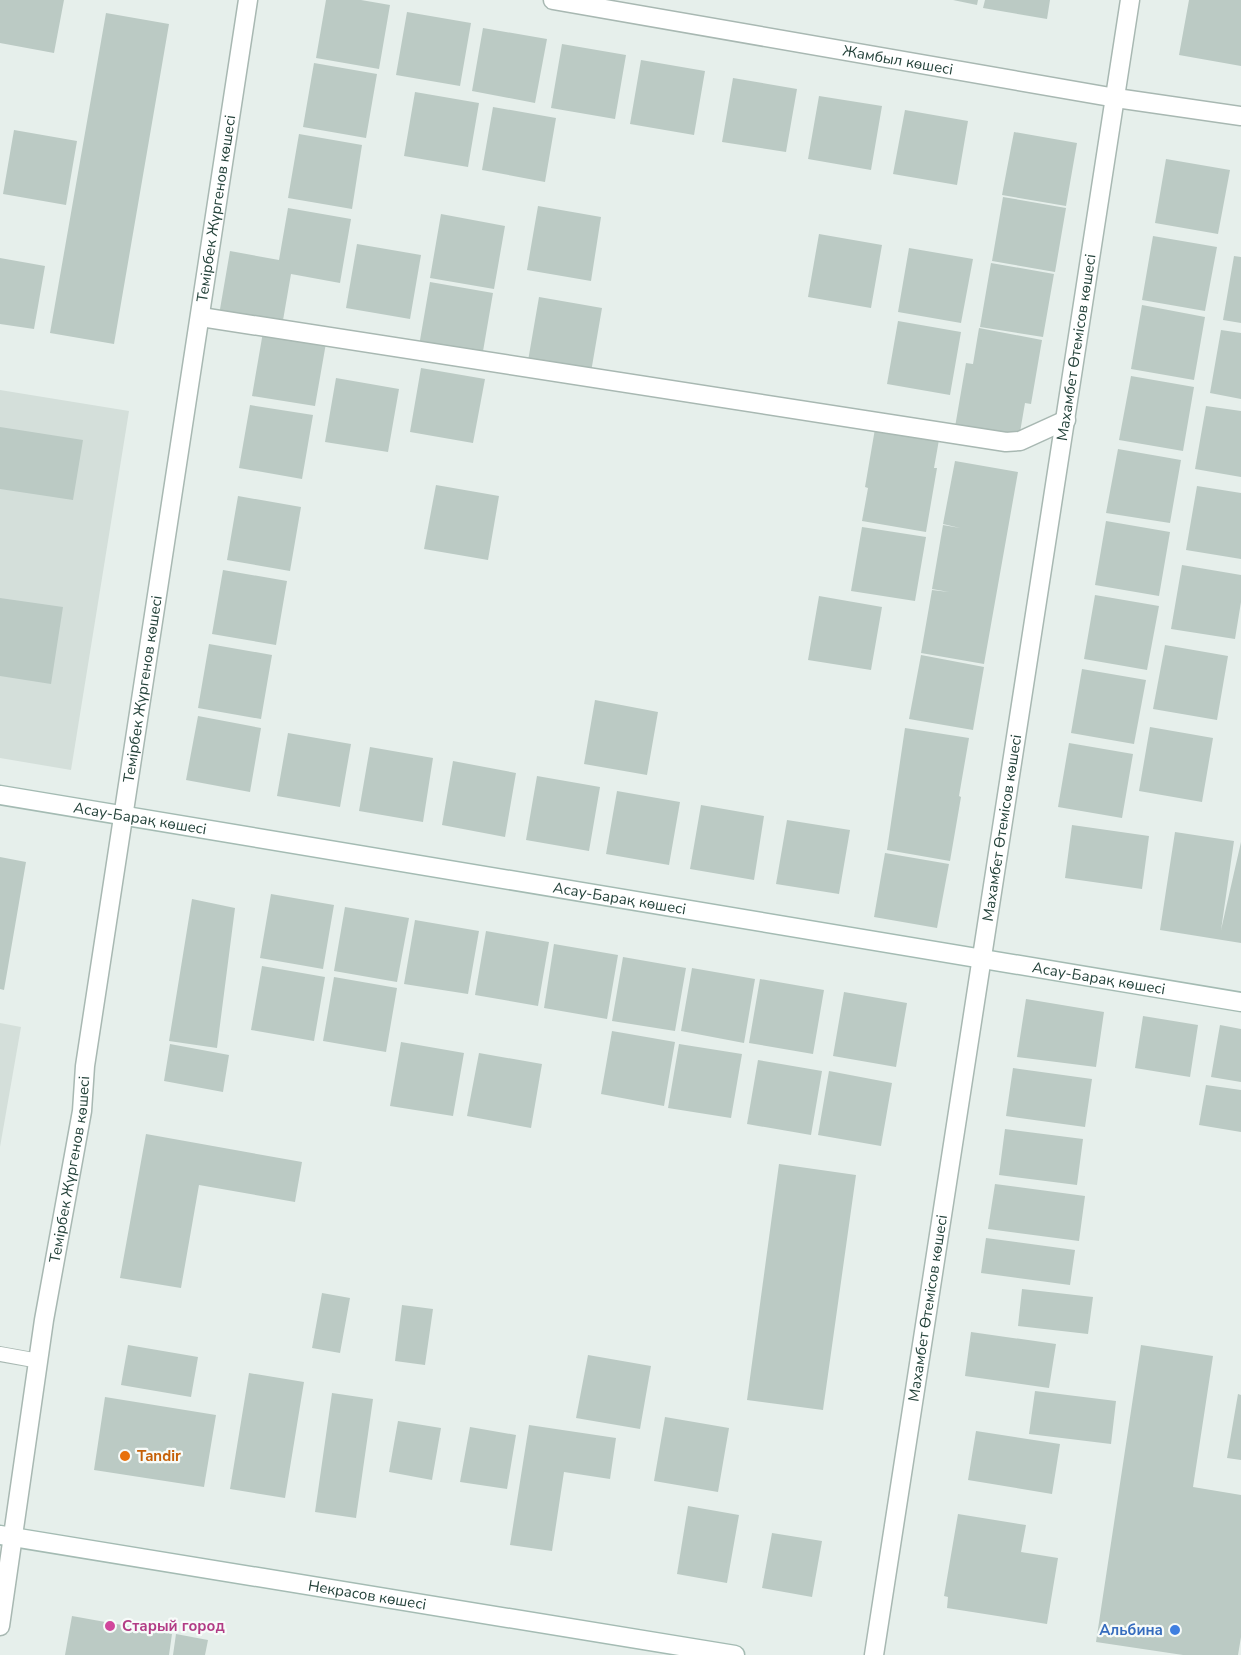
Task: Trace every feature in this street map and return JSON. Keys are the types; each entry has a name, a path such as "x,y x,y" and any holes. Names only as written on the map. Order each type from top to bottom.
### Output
{"street":[{"name":"Темірбек Жүргенов көшесі","path":"0,1626 7,1536 82,1111 85,1066 248,0"},
{"name":"Жамбыл көшесі","path":"553,0 1116,98 1241,116"},
{"name":"Махамбет Өтемісов көшесі","path":"874,1655 1130,0"},
{"path":"201,317 1006,442 1020,441 1066,420"},
{"name":"Асау-Барақ көшесі","path":"0,795 1241,1002"},
{"name":"Некрасов көшесі","path":"7,1536 735,1655"}],"lane":[{"path":"0,1354 39,1361"}],"shaded area":[{"path":"0,390 129,411 71,770 0,758"},
{"path":"0,1023 21,1027 0,1147"}],"building":[{"path":"0,0 64,0 54,53 0,43"},
{"path":"326,0 361,0 390,5 379,69 316,58"},
{"path":"953,0 978,0 977,5"},
{"path":"985,0 1050,0 1047,19 983,8"},
{"path":"1189,0 1241,0 1241,66 1179,55"},
{"path":"407,12 471,23 460,86 396,75"},
{"path":"106,13 169,24 114,344 50,333"},
{"path":"483,28 547,39 535,103 472,91"},
{"path":"562,44 626,55 615,119 551,108"},
{"path":"641,60 705,71 694,135 630,124"},
{"path":"314,63 377,74 366,138 303,127"},
{"path":"733,78 797,89 786,152 722,142"},
{"path":"415,92 479,103 468,167 404,156"},
{"path":"819,96 882,106 871,170 808,159"},
{"path":"493,107 556,118 545,182 482,170"},
{"path":"905,110 968,121 957,185 893,174"},
{"path":"14,130 77,141 66,205 3,194"},
{"path":"1014,132 1077,143 1066,206 1002,195"},
{"path":"299,134 362,145 352,209 288,198"},
{"path":"1166,159 1230,170 1218,234 1155,223"},
{"path":"1003,197 1066,208 1055,272 992,261"},
{"path":"538,206 601,217 591,281 527,270"},
{"path":"288,208 351,219 340,283 291,274 282,326 219,315 230,251 279,260"},
{"path":"441,214 505,226 494,289 430,278"},
{"path":"819,234 882,245 871,308 808,297"},
{"path":"1153,236 1217,247 1205,311 1142,300"},
{"path":"357,244 421,255 410,319 346,308"},
{"path":"909,248 973,259 961,323 898,312"},
{"path":"1234,256 1241,257 1241,323 1223,320"},
{"path":"0,258 45,266 34,329 0,324"},
{"path":"991,263 1054,274 1043,337 980,327"},
{"path":"430,282 493,293 482,357 419,346"},
{"path":"539,297 602,308 591,372 528,361"},
{"path":"1142,305 1205,317 1194,380 1131,369"},
{"path":"898,321 961,332 950,395 887,384"},
{"path":"979,328 1042,340 1031,404 1025,403 1019,438 955,427 966,363 973,364"},
{"path":"1221,330 1241,333 1241,399 1210,393"},
{"path":"263,332 326,343 315,406 252,396"},
{"path":"421,368 485,379 473,443 410,432"},
{"path":"1131,376 1194,387 1183,451 1119,440"},
{"path":"336,378 399,389 388,452 325,442"},
{"path":"250,405 313,415 302,479 239,468"},
{"path":"1206,406 1241,411 1241,477 1195,469"},
{"path":"876,423 940,434 934,468 937,468 926,532 862,521 868,488 865,487"},
{"path":"0,427 83,440 73,500 0,489"},
{"path":"1118,449 1181,460 1170,523 1106,513"},
{"path":"955,461 1018,472 984,664 921,653 932,590 949,592 932,589 943,525 960,528 943,524"},
{"path":"436,485 499,496 488,560 424,549"},
{"path":"1197,486 1241,493 1241,559 1186,550"},
{"path":"238,496 301,507 290,571 227,560"},
{"path":"1106,521 1170,532 1159,596 1095,585"},
{"path":"862,527 926,537 915,601 851,591"},
{"path":"1182,565 1241,575 1241,602 1235,639 1171,629"},
{"path":"223,570 287,581 276,645 212,634"},
{"path":"1095,595 1159,606 1147,670 1084,659"},
{"path":"819,596 882,607 871,670 808,660"},
{"path":"0,598 63,607 51,684 0,676"},
{"path":"209,644 272,655 261,719 198,708"},
{"path":"1165,645 1228,656 1217,720 1153,709"},
{"path":"921,655 984,667 973,730 909,719"},
{"path":"1082,669 1146,680 1134,744 1071,733"},
{"path":"595,700 658,712 647,775 584,764"},
{"path":"198,716 261,728 250,792 186,780"},
{"path":"1150,727 1213,738 1202,802 1139,791"},
{"path":"905,728 969,738 950,861 887,850"},
{"path":"288,733 351,744 340,807 277,796"},
{"path":"1069,743 1133,754 1122,818 1058,807"},
{"path":"370,747 433,758 423,822 359,811"},
{"path":"453,761 516,773 505,837 442,825"},
{"path":"537,776 600,787 589,851 526,840"},
{"path":"617,791 680,802 669,865 606,854"},
{"path":"701,805 764,816 754,880 690,869"},
{"path":"787,820 850,830 839,894 776,884"},
{"path":"1072,825 1149,836 1142,889 1065,878"},
{"path":"1175,832 1234,841 1221,930 1241,842 1241,943 1160,930"},
{"path":"885,853 949,864 937,928 874,917"},
{"path":"0,857 26,862 4,990 0,989"},
{"path":"271,894 334,905 323,969 260,958"},
{"path":"192,899 235,908 217,1048 169,1041"},
{"path":"345,907 409,918 397,982 334,971"},
{"path":"415,920 479,931 468,994 404,984"},
{"path":"486,931 549,942 538,1006 475,995"},
{"path":"554,944 618,955 607,1019 544,1008"},
{"path":"623,957 686,968 675,1031 612,1021"},
{"path":"262,966 325,977 314,1041 251,1030"},
{"path":"692,968 755,979 744,1043 681,1031"},
{"path":"334,977 397,988 386,1052 323,1041"},
{"path":"760,979 824,990 813,1054 749,1043"},
{"path":"844,992 907,1003 896,1067 833,1056"},
{"path":"1026,999 1104,1012 1096,1067 1017,1057"},
{"path":"1143,1016 1198,1025 1190,1077 1135,1068"},
{"path":"1220,1025 1241,1029 1241,1082 1211,1077"},
{"path":"612,1031 675,1042 664,1106 601,1094"},
{"path":"401,1042 464,1053 453,1116 390,1106"},
{"path":"170,1044 229,1055 223,1092 164,1081"},
{"path":"679,1044 742,1054 731,1118 668,1108"},
{"path":"479,1053 542,1064 531,1128 467,1116"},
{"path":"758,1060 822,1071 811,1135 747,1124"},
{"path":"1013,1068 1092,1079 1085,1127 1006,1116"},
{"path":"829,1071 892,1083 881,1146 818,1135"},
{"path":"1206,1085 1241,1090 1241,1132 1199,1125"},
{"path":"1005,1129 1083,1139 1077,1185 999,1175"},
{"path":"146,1134 302,1162 295,1202 199,1185 181,1288 120,1278"},
{"path":"779,1164 856,1175 823,1410 747,1400"},
{"path":"995,1184 1085,1196 1079,1241 988,1229"},
{"path":"986,1238 1075,1250 1070,1285 981,1273"},
{"path":"1022,1289 1093,1297 1088,1334 1018,1326"},
{"path":"322,1293 350,1298 340,1353 312,1348"},
{"path":"402,1305 433,1309 425,1365 395,1361"},
{"path":"971,1332 1056,1344 1049,1388 965,1376"},
{"path":"128,1345 198,1357 191,1397 121,1385"},
{"path":"1141,1345 1213,1356 1193,1487 1241,1495 1241,1637 1238,1655 1183,1655 1096,1642"},
{"path":"588,1355 651,1366 640,1429 576,1418"},
{"path":"249,1373 304,1382 285,1498 230,1489"},
{"path":"1035,1391 1116,1401 1111,1444 1029,1434"},
{"path":"332,1393 373,1399 356,1518 315,1512"},
{"path":"1238,1394 1241,1395 1241,1460 1227,1458"},
{"path":"105,1397 216,1415 204,1487 94,1470"},
{"path":"665,1417 729,1428 718,1492 654,1481"},
{"path":"398,1421 441,1428 432,1480 389,1472"},
{"path":"529,1425 616,1438 610,1479 564,1472 552,1551 510,1545"},
{"path":"470,1427 516,1435 507,1489 460,1482"},
{"path":"976,1431 1060,1444 1052,1494 968,1480"},
{"path":"688,1506 739,1515 727,1583 677,1574"},
{"path":"958,1514 1026,1525 1021,1552 1058,1558 1047,1624 947,1608 948,1597 944,1596"},
{"path":"772,1533 822,1541 812,1597 762,1588"},
{"path":"72,1616 172,1634 169,1655 65,1655"},
{"path":"176,1634 208,1640 205,1655 173,1655"}],"place":[{"name":"Tandir","path":"125,1456"},
{"name":"Старый город","path":"110,1626"},
{"name":"Альбина","path":"1175,1630"}]}
